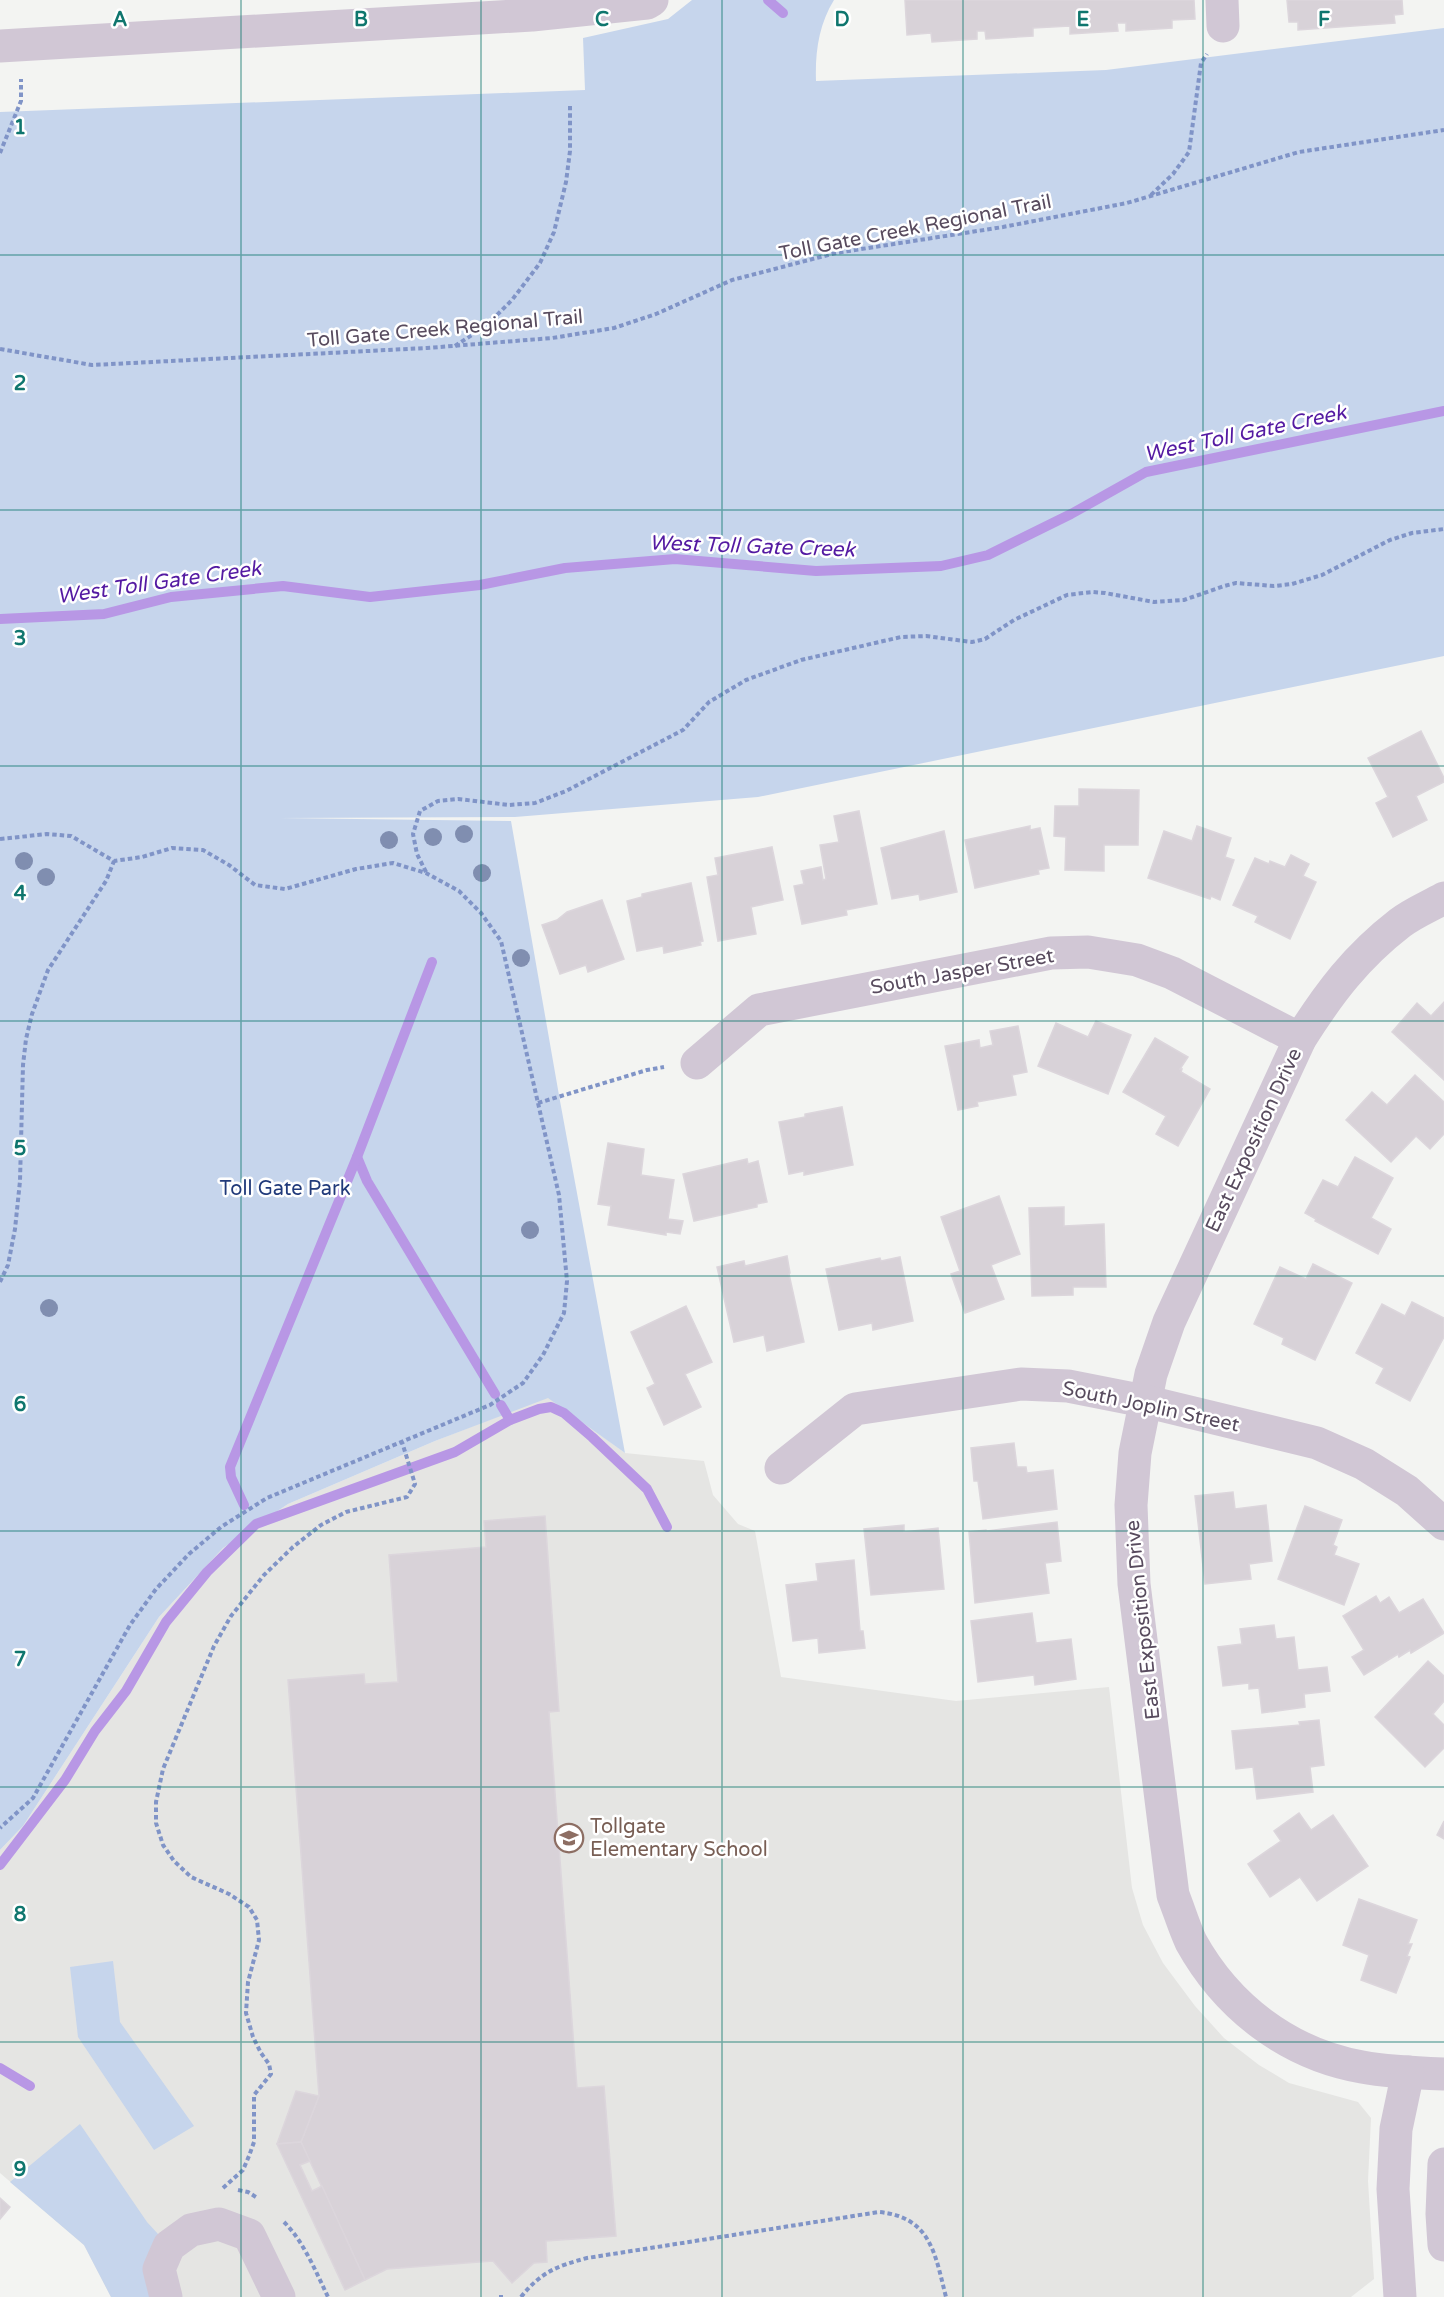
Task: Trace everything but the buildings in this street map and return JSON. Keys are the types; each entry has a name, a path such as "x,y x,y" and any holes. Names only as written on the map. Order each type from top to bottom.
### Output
{"street":[{"path":"10,46 532,8 647,3 652,0"},
{"name":"East Exposition Drive","path":"1444,898 1401,922 1362,956 1328,995 1300,1039 1169,1322 1144,1401 1135,1453 1131,1505 1134,1584 1173,1895 1191,1941 1217,1982 1242,2009 1281,2038 1315,2054 1362,2067 1444,2074"},
{"name":"South Jasper Street","path":"697,1063 759,1010 1051,953 1088,952 1137,960 1173,973 1300,1039"},
{"name":"South Joplin Street","path":"781,1468 855,1409 1021,1384 1068,1386 1144,1401 1317,1443 1372,1469 1407,1491 1444,1524"},
{"path":"1400,2297 1393,2188 1396,2129 1408,2072"},
{"path":"1444,2164 1442,2214 1444,2245"},
{"path":"166,2297 159,2269 170,2246 191,2230 219,2224 249,2235 279,2297"}],"path":[{"path":"1151,196 1173,174 1189,152 1201,63 1219,24"},
{"path":"0,153 21,101 10,46"},
{"path":"454,346 488,325 512,300 540,263 554,232 566,182 570,151 570,106"},
{"name":"Toll Gate Creek Regional Trail","path":"0,350 92,365 454,346 552,338 614,328 656,314 732,280 836,253 1003,227 1127,203 1299,152 1444,130"},
{"path":"426,873 417,854 413,834 420,811 438,801 458,799 509,805 535,803 566,791 683,730 709,702 746,681 801,660 901,637 926,636 972,642 985,639 1014,620 1066,595 1105,592 1154,602 1184,600 1236,583 1274,586 1292,584 1322,576 1390,540 1412,533 1444,529"},
{"path":"0,839 47,834 71,836 114,861 142,857 172,848 203,850 229,865 255,885 285,889 356,869 393,863 426,873 459,891 481,913 501,941 560,1205 567,1281 564,1313 543,1355 523,1383 490,1405 267,1498 221,1527 189,1554 156,1589 130,1625 33,1798 0,1828"},
{"path":"0,1282 8,1265 15,1228 20,1181 23,1065 32,1014 48,970 106,881 114,861"},
{"path":"538,1103 647,1070 697,1063"},
{"path":"223,2188 243,2170 249,2156 254,2142 254,2095 271,2074 269,2064 253,2037 246,2013 248,1982 259,1940 257,1920 249,1907 229,1894 191,1876 174,1861 163,1845 156,1823 156,1802 163,1769 214,1646 231,1616 264,1575 293,1547 321,1525 346,1512 407,1497 415,1484 410,1461 402,1442"},
{"path":"521,2297 542,2275 559,2266 587,2258 879,2212 892,2213 912,2221 927,2235 934,2250 946,2297"}],"shaded area":[{"name":"Tollgate Elementary School","path":"548,1397 625,1453 704,1461 713,1495 738,1524 755,1531 781,1677 956,1701 1109,1687 1132,1888 1143,1925 1163,1963 1195,2006 1224,2038 1259,2065 1289,2083 1358,2102 1371,2118 1368,2181 1374,2279 1351,2297 111,2297 84,2245 0,2173 0,1850 23,1826 159,1617 223,1548 288,1504 435,1441"}],"green space":[{"name":"Toll Gate Park","path":"692,0 834,0 819,39 816,81 1106,70 1444,28 1444,656 758,797 515,817 280,818 511,821 625,1453 548,1398 435,1441 288,1504 223,1548 159,1617 23,1826 0,1850 0,112 585,90 583,38 668,19"},
{"path":"113,1961 120,2022 194,2126 154,2150 78,2037 70,1967"},
{"path":"80,2124 147,2222 169,2246 150,2297 111,2297 84,2245 10,2182"}],"waterway":[{"path":"768,0 783,13"},
{"name":"West Toll Gate Creek","path":"0,619 104,614 171,597 283,586 370,597 480,585 565,568 675,559 816,571 941,566 988,555 1071,514 1146,472 1444,411"},
{"path":"244,1505 231,1477 230,1467 357,1157 432,962"},
{"path":"357,1157 367,1181 495,1394"},
{"path":"501,1405 510,1420"},
{"path":"0,1865 65,1780 95,1731 126,1691 166,1622 207,1572 256,1524 455,1452 510,1420 551,1407 564,1413 647,1489 667,1527"},
{"path":"0,2068 30,2086"}],"place":[{"name":"Tollgate Elementary School","path":"569,1838"}]}
